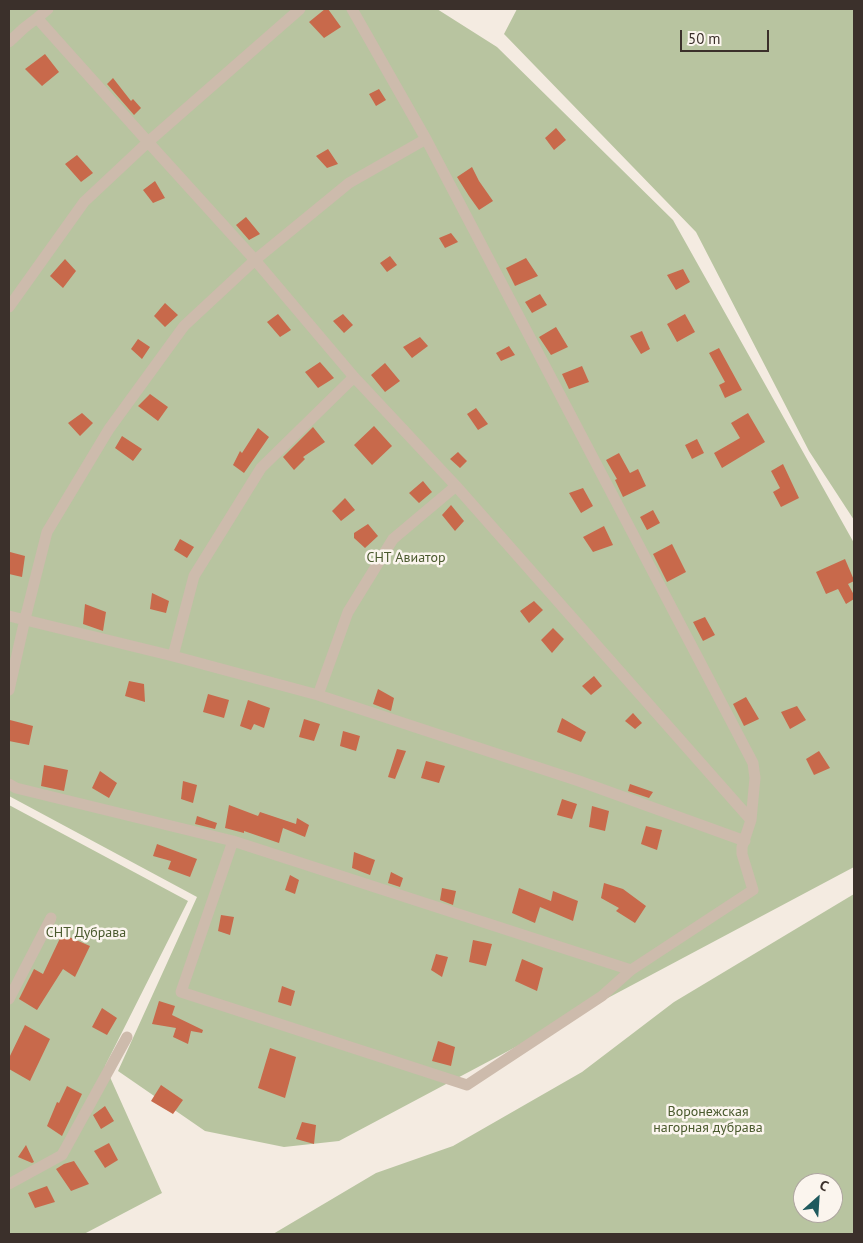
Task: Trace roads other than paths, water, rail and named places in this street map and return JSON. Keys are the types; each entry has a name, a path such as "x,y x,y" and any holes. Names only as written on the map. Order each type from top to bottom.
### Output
{"street":[{"path":"9,42 48,9"},
{"path":"9,307 84,202 148,142 300,9"},
{"path":"233,841 181,992 467,1085 602,996 631,970 753,890 742,854 751,820 755,778 753,763 426,139 352,9"},
{"path":"37,18 255,260 354,377 456,486 751,820"},
{"path":"9,690 47,532 109,429 184,326 255,260 348,183 426,139"},
{"path":"173,656 194,576 261,468 354,377"},
{"path":"318,695 348,612 393,539 456,486"},
{"path":"9,616 173,656 318,695 579,781 745,841"},
{"path":"9,784 16,788 233,841 631,970"},
{"path":"9,999 51,918"},
{"path":"9,1184 62,1155 127,1037"}],"park label":[{"name":"СНТ Авиатор","path":"406,558"},
{"name":"СНТ Дубрава","path":"86,933"},
{"name":"Воронежская нагорная дубрава","path":"708,1120"}]}
